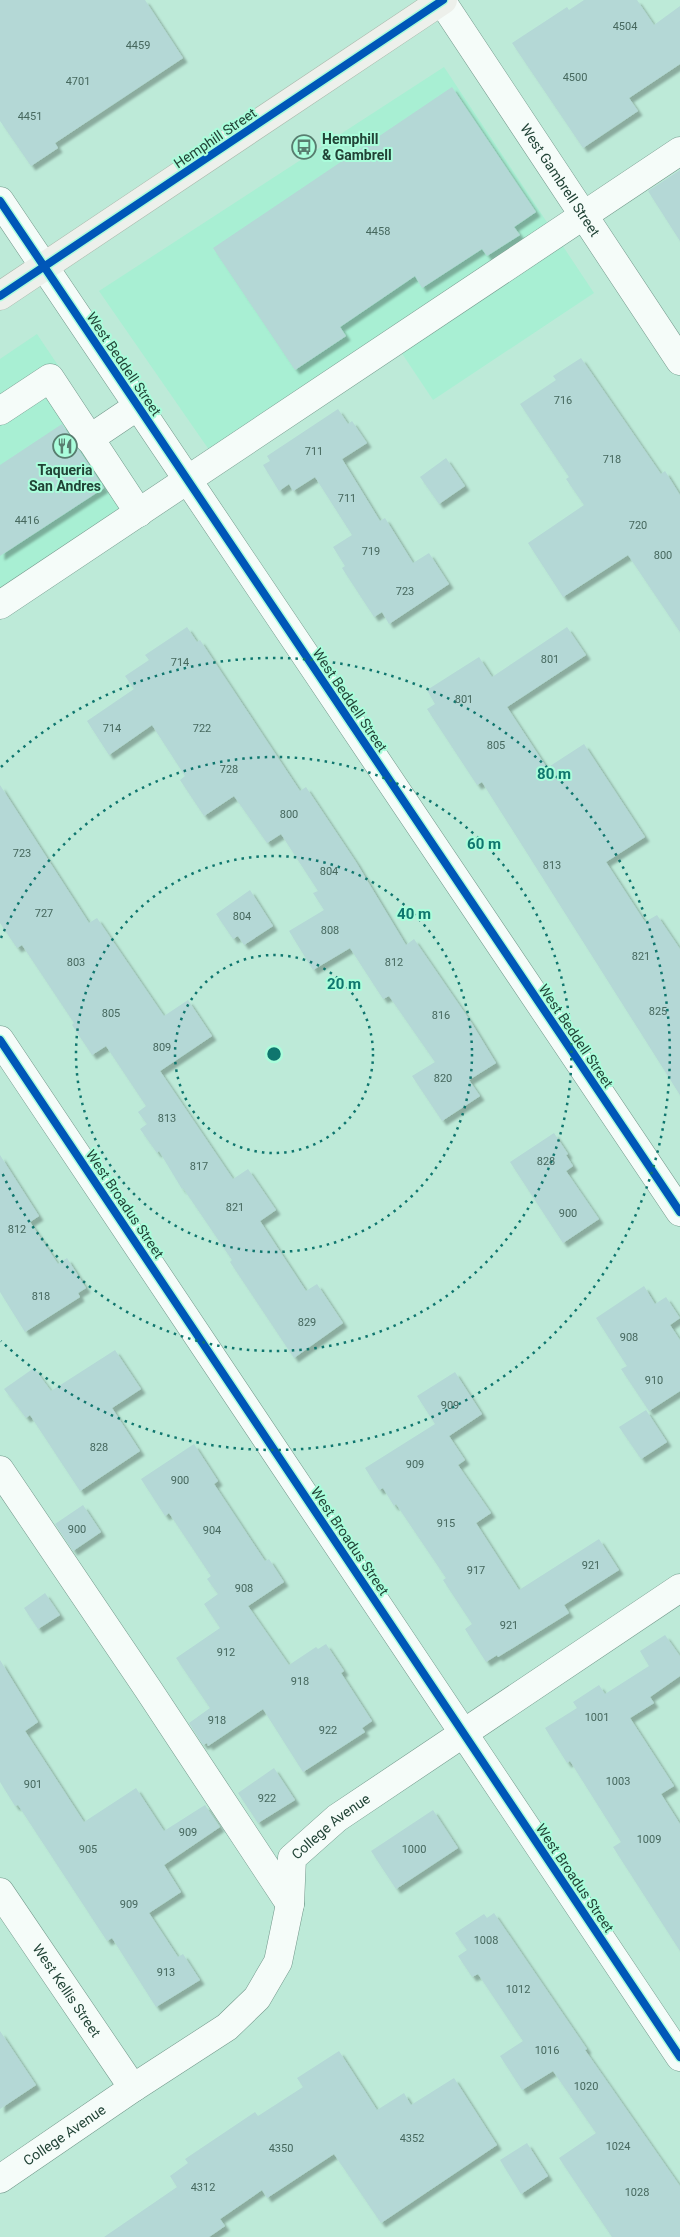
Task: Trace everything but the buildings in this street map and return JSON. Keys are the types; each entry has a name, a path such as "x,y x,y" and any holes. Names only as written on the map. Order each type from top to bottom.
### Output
{"main road":[{"name":"Hemphill Street","path":"0,296 442,0"}],"street":[{"name":"West Gambrell Street","path":"442,0 584,216 672,333 680,361"},
{"path":"0,605 680,151"},
{"name":"West Beddell Street","path":"0,201 680,1212"},
{"path":"0,412 50,378 139,513"},
{"path":"90,439 138,406"},
{"name":"West Broadus Street","path":"0,1040 680,2057"},
{"path":"0,1470 290,1904"},
{"name":"College Avenue","path":"0,2179 133,2088 227,2027 258,1998 278,1962 290,1904 292,1858 337,1818 680,1588"},
{"name":"West Kellis Street","path":"0,1892 133,2088"}],"shaded area":[{"path":"444,67 594,293 433,400 401,352 223,470 99,291"},
{"path":"37,334 148,500 0,600 0,359"}],"cycle path":[{"path":"0,296 443,0"},
{"path":"0,201 680,1212"},
{"path":"0,1040 680,2057"}],"place":[{"name":"Hemphill & Gambrell","path":"304,147"},
{"name":"Taqueria San Andres","path":"65,446"}]}
